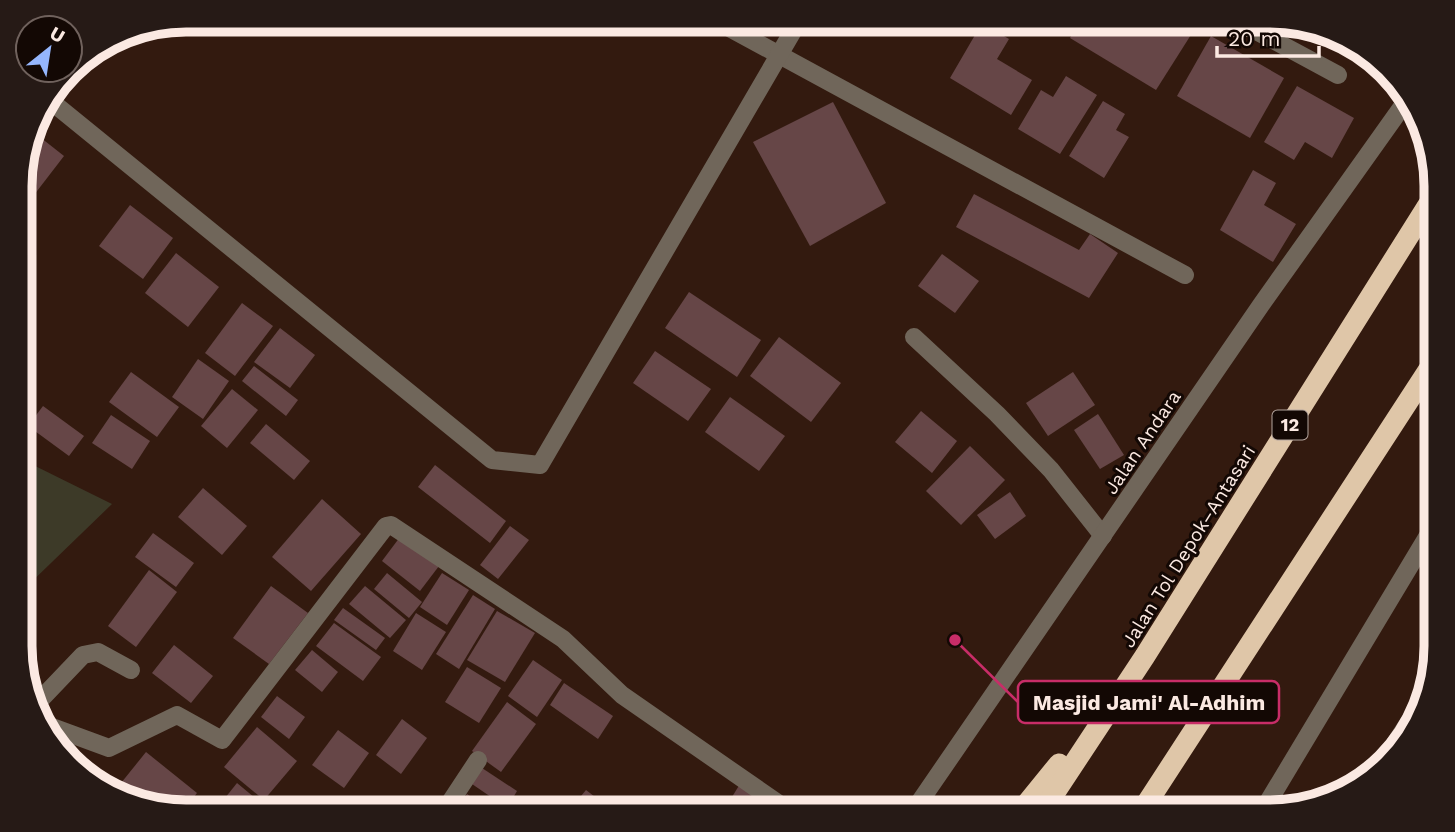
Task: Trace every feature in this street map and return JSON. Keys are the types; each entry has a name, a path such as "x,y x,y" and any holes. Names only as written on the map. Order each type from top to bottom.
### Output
{"highway":[{"name":"Jalan Tol Depok–Antasari","path":"1051,800 1145,656 1423,213"},
{"path":"1149,800 1423,378"},
{"path":"1030,800 1145,656"}],"street":[{"path":"736,32 1185,275"},
{"path":"55,104 492,460 540,465 793,32"},
{"path":"1258,32 1338,75"},
{"name":"Jalan Andara","path":"921,800 1261,305 1402,107"},
{"path":"914,337 1042,460 1103,536"},
{"path":"55,728 109,748 177,715 222,740 386,526 391,525 563,639 622,695 773,800"},
{"path":"1269,800 1423,544"},
{"path":"41,699 83,655 97,652 131,670"},
{"path":"452,800 478,760"}],"shaded area":[{"path":"32,464 112,504 32,581"}],"building":[{"path":"977,32 997,32 1009,39 997,59 1032,80 1011,115 950,78"},
{"path":"1073,32 1193,32 1156,90 1070,38"},
{"path":"1211,36 1284,78 1250,138 1177,96"},
{"path":"1066,76 1097,95 1060,154 1018,129 1041,90 1053,97"},
{"path":"1297,86 1354,118 1332,158 1305,142 1294,160 1264,142"},
{"path":"1103,101 1125,114 1116,130 1129,137 1104,178 1069,156"},
{"path":"833,102 886,203 810,246 753,142"},
{"path":"40,137 64,156 32,198 33,165"},
{"path":"1253,170 1276,183 1264,205 1296,224 1273,262 1220,230"},
{"path":"974,194 1079,250 1090,234 1118,253 1089,298 956,227"},
{"path":"130,205 173,238 143,279 99,246"},
{"path":"176,253 219,287 188,327 145,293"},
{"path":"942,254 979,281 955,313 918,286"},
{"path":"689,292 761,340 737,377 665,328"},
{"path":"242,303 273,326 235,376 205,353"},
{"path":"280,328 315,355 290,388 254,362"},
{"path":"779,337 841,383 811,422 750,376"},
{"path":"655,351 711,389 688,421 633,383"},
{"path":"198,359 229,381 203,419 172,397"},
{"path":"254,366 298,400 286,416 242,381"},
{"path":"131,372 179,407 157,437 109,402"},
{"path":"1073,372 1095,405 1048,436 1026,403"},
{"path":"232,389 258,410 227,448 201,426"},
{"path":"730,397 785,436 759,471 705,432"},
{"path":"43,406 84,436 69,456 32,429 32,421"},
{"path":"921,411 957,441 932,473 895,442"},
{"path":"1098,414 1124,455 1100,469 1074,430"},
{"path":"111,415 150,441 132,469 92,443"},
{"path":"266,424 310,461 294,480 250,443"},
{"path":"970,446 1005,480 961,525 926,491"},
{"path":"435,465 506,521 490,543 418,487"},
{"path":"203,488 247,526 222,555 178,517"},
{"path":"1010,492 1026,516 995,539 977,515"},
{"path":"322,499 361,534 311,591 272,557"},
{"path":"510,526 529,540 498,579 480,565"},
{"path":"153,533 194,563 176,587 135,557"},
{"path":"400,537 439,566 420,591 382,561"},
{"path":"149,570 177,592 136,647 108,626"},
{"path":"387,573 422,602 409,618 374,589"},
{"path":"442,573 469,590 447,625 420,607"},
{"path":"271,586 308,613 269,664 233,638"},
{"path":"365,586 406,620 390,638 349,604"},
{"path":"473,595 495,609 459,669 436,654"},
{"path":"343,608 385,638 376,650 334,620"},
{"path":"497,611 535,633 505,682 467,660"},
{"path":"416,613 446,632 422,670 393,651"},
{"path":"334,623 381,657 363,681 316,646"},
{"path":"174,645 213,676 191,703 152,673"},
{"path":"312,650 338,672 322,692 295,670"},
{"path":"533,660 562,680 537,717 508,696"},
{"path":"467,667 501,688 479,723 445,702"},
{"path":"564,683 613,716 598,739 550,705"},
{"path":"277,696 305,717 289,739 261,717"},
{"path":"507,702 536,724 501,772 472,751"},
{"path":"402,719 427,738 401,774 376,755"},
{"path":"257,727 297,761 264,800 224,767"},
{"path":"338,730 369,753 344,788 312,765"},
{"path":"146,752 197,793 191,800 165,799 119,786"},
{"path":"482,768 517,791 512,800 495,800 472,784"},
{"path":"237,783 258,800 223,800"},
{"path":"740,784 763,799 762,800 730,800"},
{"path":"586,790 599,800 578,800"},
{"path":"467,794 476,800 463,800"}],"place":[{"name":"Masjid Jami' Al-Adhim","path":"955,640"}]}
